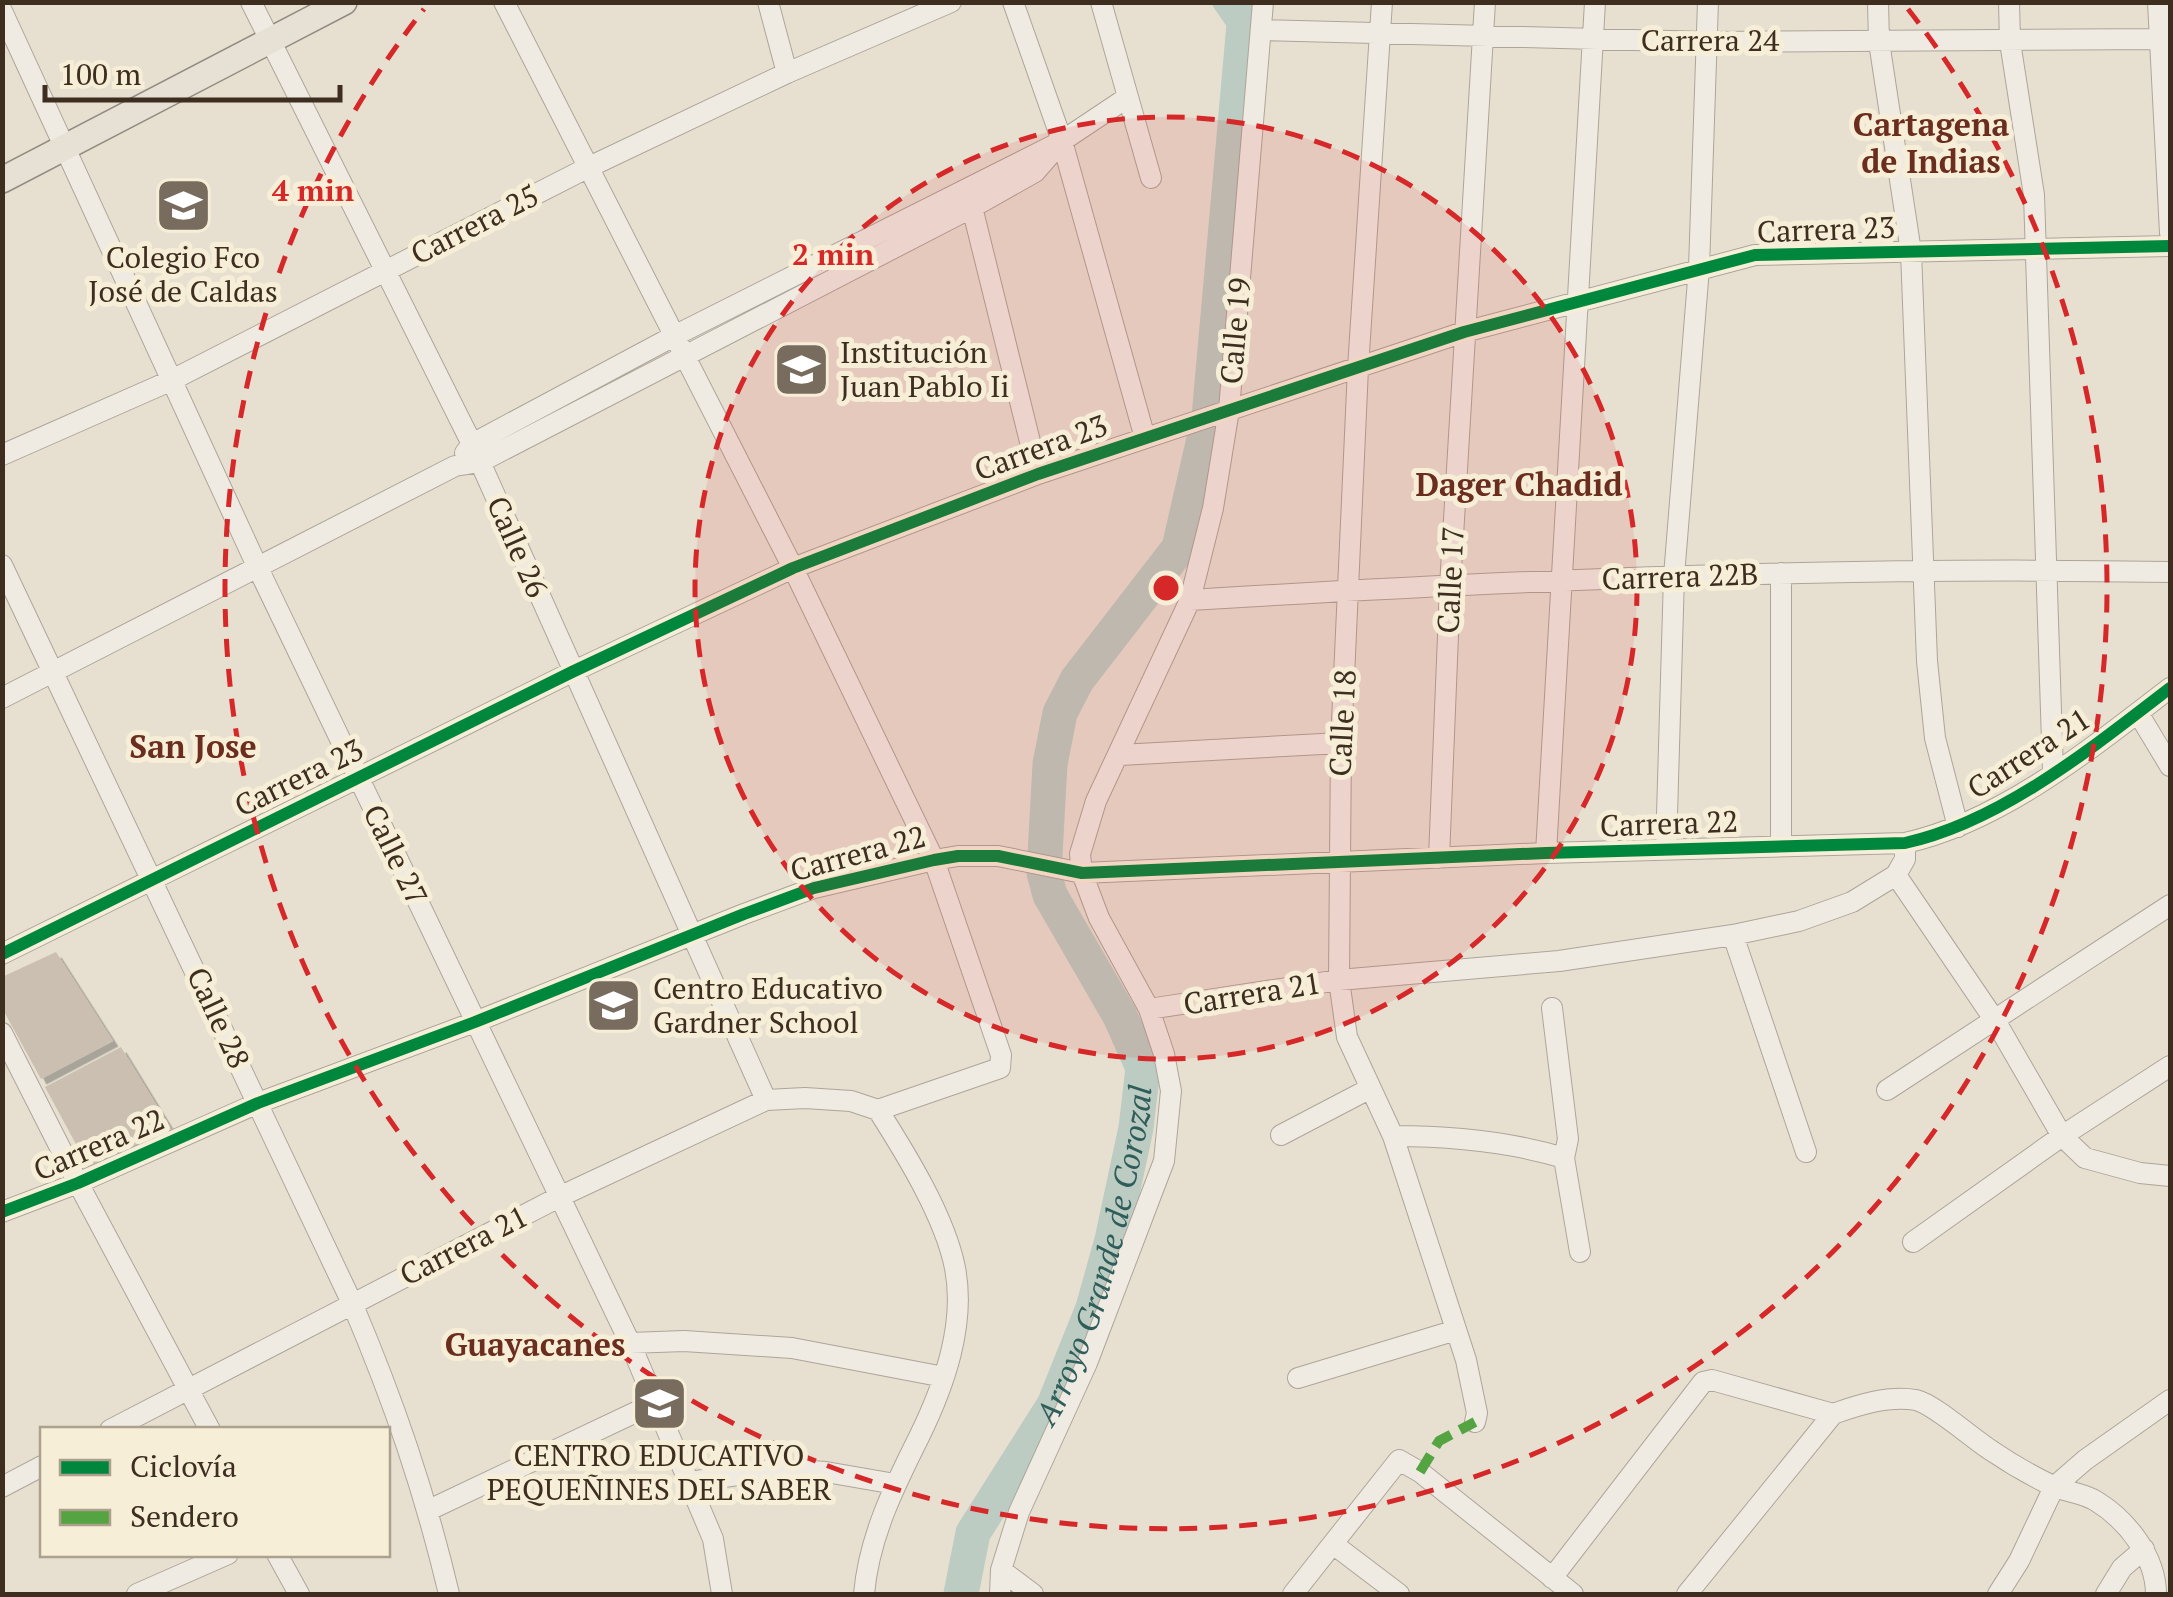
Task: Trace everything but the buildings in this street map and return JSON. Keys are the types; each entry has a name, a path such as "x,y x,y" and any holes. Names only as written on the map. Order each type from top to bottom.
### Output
{"main road":[{"path":"2,180 344,2"}],"street":[{"name":"Calle 26","path":"251,2 476,453 766,1100"},
{"path":"504,2 792,568 934,860 1001,1056 1000,1068 878,1110 932,1206 954,1267 958,1315 944,1377 879,1524 864,1594"},
{"path":"768,2 787,74"},
{"path":"1012,2 1062,141 1145,438"},
{"path":"1101,2 1151,178"},
{"name":"Calle 19","path":"1082,872 1084,833 1190,600 1213,508 1263,2"},
{"name":"Calle 18","path":"1382,2 1358,368 1341,743 1339,980 1347,1038 1393,1136 1474,1393 1476,1422"},
{"name":"Calle 17","path":"1438,858 1484,2"},
{"path":"1546,853 1595,2"},
{"path":"1666,849 1674,576 1699,268 1708,2"},
{"path":"1878,2 1879,42 1911,252 1927,661 1935,738 1958,827"},
{"path":"2010,2 2010,42 2028,145 2036,251 2052,772"},
{"path":"2158,2 2170,234"},
{"name":"Carrera 25","path":"2,455 170,381 587,168 944,4"},
{"name":"Calle 27","path":"2,11 257,566 630,1343 712,1538 722,1594"},
{"name":"Carrera 24","path":"1262,30 1707,42 2159,40"},
{"path":"2,698 455,466 674,336 969,198 1035,172 1062,141 1128,97"},
{"path":"476,453 684,357 969,198"},
{"name":"Carrera 23","path":"969,198 1038,474"},
{"name":"Carrera 23","path":"2,954 572,672 792,568 1038,474 1464,332 1756,256 2170,246"},
{"name":"Calle 28","path":"2,564 352,1303 395,1404 429,1510 449,1594"},
{"name":"Carrera 22B","path":"1190,600 1674,576 1924,570 2170,572"},
{"path":"1781,573 1781,845"},
{"name":"Carrera 21","path":"1905,843 1958,827 2008,802 2170,688"},
{"path":"2138,713 2170,766"},
{"path":"1120,755 1341,743"},
{"path":"1905,843 1905,859 1896,875 1996,1022 2062,1136 2085,1158 2140,1173 2170,1176"},
{"name":"Carrera 22","path":"2,1212 78,1184 258,1103 814,888 934,860 998,856 1082,872 1905,843"},
{"path":"1000,1594 1001,1570 1019,1512 1087,1363 1164,1161 1171,1091 1164,1054 1149,1010 1099,918 1082,872"},
{"name":"Carrera 21","path":"1149,1010 1339,980 1558,962 1733,935 1799,921 1852,902 1896,875"},
{"path":"1887,1090 2170,905"},
{"path":"1733,935 1806,1152"},
{"path":"1552,1008 1568,1139 1564,1158 1580,1252"},
{"path":"2,1033 208,1427"},
{"path":"1912,1242 2062,1136 2170,1066"},
{"path":"1281,1135 1369,1089"},
{"name":"Carrera 21","path":"116,1427 558,1198 766,1100 851,1102 878,1110"},
{"path":"1393,1136 1456,1136 1564,1158"},
{"path":"1298,1378 1454,1330"},
{"path":"630,1343 684,1341 792,1348 944,1377"},
{"path":"1552,1578 1703,1382 1712,1380 1833,1414"},
{"path":"1686,1594 1833,1414 1893,1399 1920,1400 1992,1452 2054,1486 2095,1500 2144,1549 2161,1587"},
{"path":"1998,1594 2019,1561 2054,1486 2170,1400"},
{"path":"429,1510 655,1403"},
{"path":"1293,1594 1400,1460 1573,1594"},
{"path":"2,1487 40,1467"},
{"path":"690,1482 778,1469 826,1472 895,1484"},
{"path":"1333,1544 1399,1594"},
{"path":"2106,1594 2122,1568 2144,1549"},
{"path":"149,1592 222,1557"},
{"path":"279,1557 299,1594"},
{"path":"1001,1570 1033,1594"}],"waterway":[{"path":"1222,2 1243,32"},
{"name":"Arroyo Grande de Corozal","path":"961,1594 973,1533 1054,1405 1093,1308 1136,1128 1143,1068 1120,1016 1050,895 1044,873 1050,764 1060,713 1077,680 1179,548 1209,417 1246,2"}],"marked path":[{"path":"1420,1472 1439,1441 1475,1422"}],"cycle path":[{"path":"2,954 572,672 793,568 1038,474 1464,332 1755,255 2170,246"},
{"path":"2,1212 78,1183 258,1103 814,888 958,856 998,856 1082,873 1546,853 1905,843 1941,833 2011,800 2078,757 2170,688"}],"place":[{"name":"Colegio Fco José de Caldas","path":"183,205"},
{"name":"Institución Juan Pablo Ii","path":"801,370"},
{"name":"Centro Educativo Gardner School","path":"614,1006"},
{"name":"CENTRO EDUCATIVO PEQUEÑINES DEL SABER","path":"659,1403"}],"district":[{"name":"Cartagena de Indias","path":"1931,144"},
{"name":"Dager Chadid","path":"1519,485"},
{"name":"San Jose","path":"193,747"},
{"name":"Guayacanes","path":"535,1345"}]}
